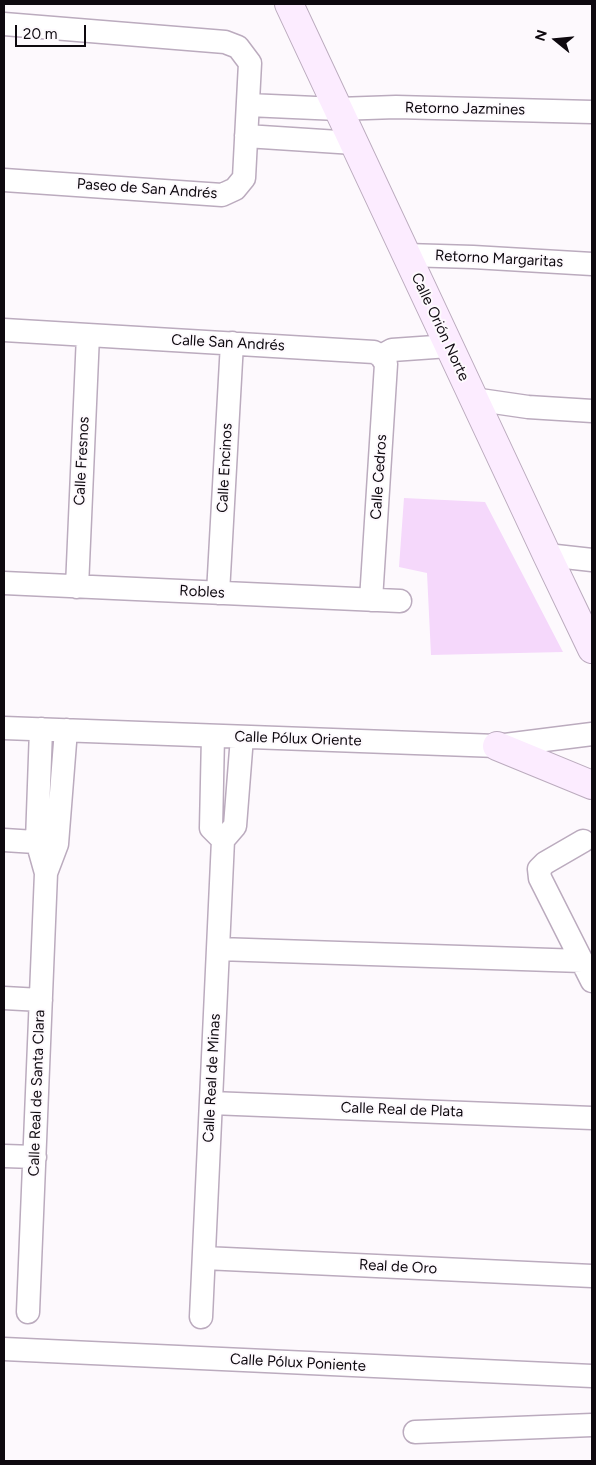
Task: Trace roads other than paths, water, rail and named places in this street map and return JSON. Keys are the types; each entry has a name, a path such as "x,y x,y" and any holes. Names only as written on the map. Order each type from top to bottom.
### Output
{"street":[{"name":"Calle Orión Norte","path":"289,4 592,649"},
{"name":"Paseo de San Andrés","path":"4,24 225,42 238,48 250,63 244,178 235,189 222,196 4,180"},
{"name":"Retorno Jazmines","path":"248,105 338,109 396,107 592,112"},
{"path":"246,136 354,143"},
{"name":"Retorno Margaritas","path":"406,255 592,264"},
{"name":"Calle San Andrés","path":"4,330 374,352 384,360 392,350 452,352"},
{"name":"Calle Fresnos","path":"77,587 88,335"},
{"name":"Calle Encinos","path":"218,593 232,343"},
{"name":"Calle Cedros","path":"371,600 384,360"},
{"path":"473,399 592,411"},
{"path":"547,555 592,560"},
{"name":"Robles","path":"4,583 400,602"},
{"name":"Calle Pólux Oriente","path":"4,728 497,746 592,734"},
{"name":"Calle Real de Santa Clara","path":"28,1312 47,842 41,729"},
{"name":"Calle Real de Santa Clara","path":"47,842 66,730"},
{"path":"213,736 211,828 223,840"},
{"name":"Calle Real de Minas","path":"201,1317 223,840 235,826 242,737"},
{"path":"497,746 592,785"},
{"path":"4,840 47,842"},
{"path":"583,841 545,863 539,869 540,878 592,981"},
{"path":"218,949 582,960"},
{"path":"4,998 41,1000"},
{"name":"Calle Real de Plata","path":"211,1103 592,1118"},
{"path":"4,1156 35,1157"},
{"name":"Real de Oro","path":"204,1258 592,1276"},
{"name":"Calle Pólux Poniente","path":"4,1349 592,1376"},
{"path":"415,1432 592,1425"}]}
